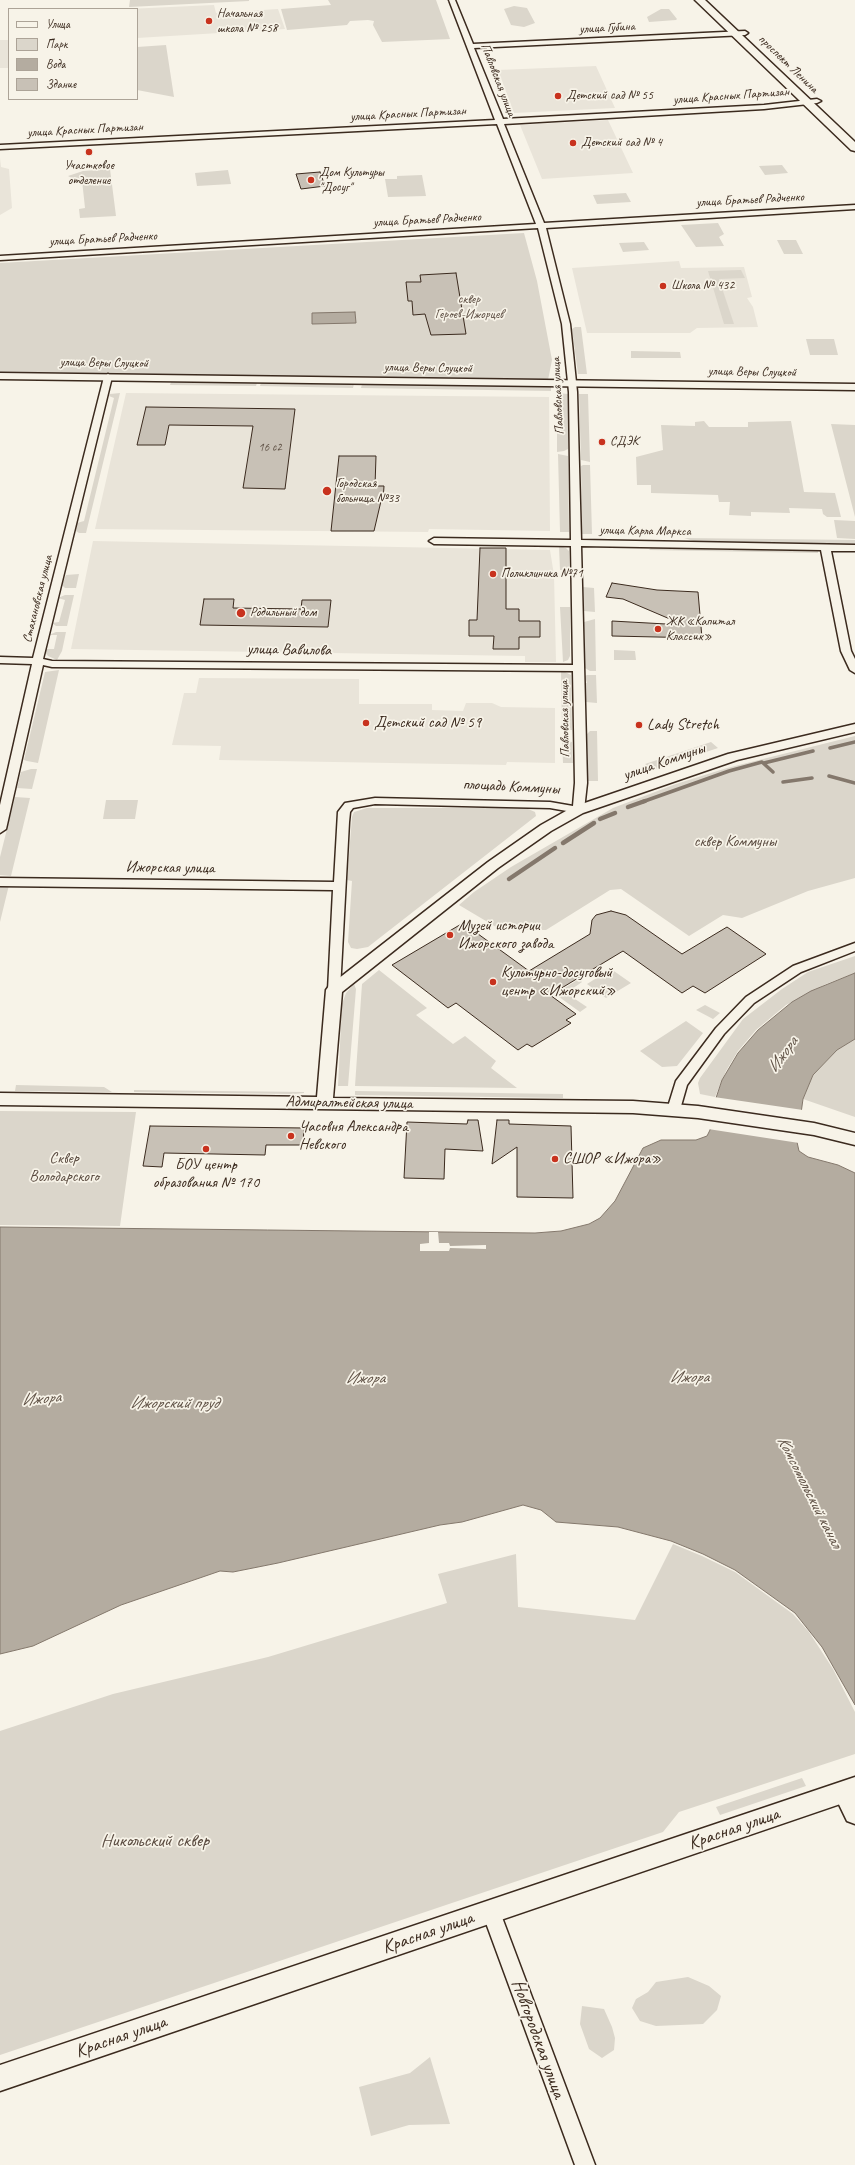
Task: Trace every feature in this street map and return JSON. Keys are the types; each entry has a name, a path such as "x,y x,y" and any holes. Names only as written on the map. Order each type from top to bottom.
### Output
{"main road":[{"name":"проспект Ленина","path":"700,0 741,34"},
{"name":"проспект Ленина","path":"710,0 741,34 812,102 855,148"},
{"name":"проспект Ленина","path":"812,102 855,137"},
{"name":"Красная улица","path":"0,2078 850,1790"}],"street":[{"name":"Павловская улица","path":"452,0 541,226 563,306 573,384 581,783 578,810"},
{"name":"улица Губина","path":"470,46 741,34"},
{"name":"улица Красных Партизан","path":"0,147 500,122 764,107 812,102"},
{"name":"улица Братьев Радченко","path":"0,258 853,207"},
{"path":"853,207 855,216"},
{"name":"улица Веры Слуцкой","path":"0,376 855,387"},
{"name":"Стахановская улица","path":"0,829 39,661 39,650 108,377"},
{"name":"улица Карла Маркса","path":"434,541 855,548"},
{"path":"825,547 846,652 855,670"},
{"name":"улица Вавилова","path":"0,660 39,661 60,665 578,668"},
{"name":"улица Коммуны","path":"578,810 733,757 855,728"},
{"name":"площадь Коммуны","path":"325,1102 334,990 343,822 344,812 349,805 375,801 538,804 578,810"},
{"name":"площадь Коммуны","path":"334,990 469,883 546,828 578,810"},
{"name":"Ижорская улица","path":"0,882 340,886"},
{"path":"674,1110 677,1092 681,1084 720,1031 750,1000 797,969 855,947"},
{"name":"Адмиралтейская улица","path":"0,1098 620,1107 698,1112 814,1129 855,1140"},
{"path":"850,1790 855,1814"},
{"name":"Новгородская улица","path":"491,1912 585,2165"}],"shaded area":[{"name":"Начальная школа № 258","path":"214,5 216,13 278,9 285,29 138,38 138,8"},
{"path":"0,40 8,40 8,68 0,68"},
{"name":"Детский сад № 55","path":"596,66 615,108 514,113 498,70"},
{"name":"Детский сад № 4","path":"608,120 633,173 542,179 520,125"},
{"path":"0,158 1,167 9,169 12,208 0,215"},
{"name":"Школа № 432","path":"679,261 681,268 744,267 752,297 747,298 753,307 758,327 697,328 690,333 587,333 572,268"},
{"name":"Городская больница №33","path":"126,393 549,397 550,531 429,529 428,532 95,529"},
{"name":"Городская больница №33","path":"93,541 550,550 554,575 556,662 525,662 525,656 71,649"},
{"name":"Детский сад № 59","path":"199,678 359,679 359,704 432,704 432,710 463,711 466,703 492,703 501,707 555,708 555,763 507,762 506,765 219,760 221,746 172,745 184,693 196,693"}],"green space":[{"path":"130,0 249,0 249,1 129,7"},
{"path":"328,0 436,0 450,39 382,42 373,25 374,21 368,20 350,21 347,25 287,30 281,9 331,5"},
{"path":"514,6 527,8 535,23 524,27 511,25 504,9"},
{"path":"661,9 669,9 677,19 649,22 647,17"},
{"path":"166,45 174,97 138,90 138,47"},
{"path":"782,165 788,173 765,175 759,166"},
{"path":"110,169 116,216 80,218 79,209 85,208 82,180 75,180 68,176 83,171"},
{"path":"228,170 231,184 197,186 195,173"},
{"path":"422,175 426,196 388,197 385,179 397,179 397,176"},
{"path":"626,193 631,202 597,204 593,195"},
{"path":"718,223 724,234 719,237 724,246 696,247 681,225"},
{"name":"сквер Героев-Ижорцев","path":"524,233 537,281 552,360 548,380 0,372 0,263"},
{"path":"777,240 796,240 803,254 784,254"},
{"path":"644,242 649,250 623,252 619,243"},
{"path":"741,270 745,278 719,279 734,324 724,324 708,271"},
{"path":"575,327 581,327 587,374 578,374 572,329"},
{"path":"806,339 834,339 838,355 810,355"},
{"path":"631,351 680,352 681,358 631,358"},
{"path":"171,382 257,383 256,386 170,385"},
{"path":"261,383 354,384 353,388 260,386"},
{"path":"362,384 551,387 551,391 361,388"},
{"path":"120,393 86,533 79,533 76,531 77,523 84,521 114,398 109,396 110,394"},
{"path":"557,393 568,394 568,449 557,452"},
{"path":"579,394 588,394 590,462 581,460"},
{"path":"704,421 709,427 748,427 748,422 791,421 804,492 835,493 841,517 827,517 823,514 822,509 789,508 790,513 751,512 751,516 729,515 730,502 719,502 718,495 651,493 651,485 637,485 636,457 663,450 661,425 695,426 695,422"},
{"path":"831,424 855,425 855,517"},
{"path":"558,454 568,456 569,532 560,532"},
{"path":"590,465 592,534 582,534 581,466"},
{"path":"834,520 855,521 855,539 837,538"},
{"path":"684,538 855,540 855,544 697,542"},
{"path":"559,546 566,548 569,551 569,570 560,570"},
{"path":"651,548 818,551 818,553 649,550"},
{"path":"79,574 76,588 65,588 62,585 66,575"},
{"path":"583,587 594,588 595,612 584,611"},
{"path":"65,595 74,595 67,626 56,626 52,623 59,622 65,600 58,598"},
{"path":"560,607 570,607 570,656 568,660 563,662"},
{"path":"595,619 596,671 590,671 585,668 584,622"},
{"path":"56,632 66,632 62,651 57,660 48,656 45,652 46,649 54,649 57,635 49,635"},
{"path":"614,650 635,651 636,660 614,660"},
{"path":"59,670 38,763 24,760 45,672"},
{"path":"561,670 571,675 572,730 562,730"},
{"path":"596,675 597,703 586,702 585,683 587,683 585,676"},
{"path":"590,731 597,731 598,781 588,781 587,734"},
{"name":"сквер Коммуны","path":"855,736 855,878 808,891 742,918 723,915 689,936 621,889 610,890 546,930 507,930 496,927 459,905 474,892 511,867 613,808 676,784 727,768"},
{"path":"562,740 572,742 573,763 563,763"},
{"path":"711,742 718,748 652,770 645,764"},
{"path":"37,769 32,789 17,788 21,772"},
{"path":"15,797 30,798 11,876 0,875 0,857"},
{"path":"106,800 138,800 135,819 103,819"},
{"path":"367,808 526,808 535,812 536,816 368,947 357,949 351,948 348,942 352,881 347,880 352,817 354,812"},
{"path":"0,885 9,885 0,922"},
{"path":"855,956 855,973 826,984 786,1005 756,1030 738,1051 726,1071 715,1097 700,1094 698,1083 700,1078 743,1019 782,989 808,972"},
{"path":"611,969 631,983 606,998 587,984"},
{"path":"379,970 427,1008 416,1015 453,1044 465,1036 496,1061 491,1068 517,1088 355,1086 362,984"},
{"path":"579,979 582,982 566,993 587,1007 580,1012 555,994"},
{"path":"354,984 356,989 348,1086 338,1086 342,1004 346,993"},
{"path":"705,1005 720,1013 713,1019 696,1010"},
{"path":"686,1021 703,1033 677,1066 662,1067 640,1051"},
{"path":"855,1039 855,1117 803,1099 813,1075 837,1050"},
{"path":"16,1085 104,1087 112,1092 15,1091"},
{"path":"134,1090 304,1092 304,1093 134,1092"},
{"path":"355,1091 563,1094 563,1098 355,1095"},
{"name":"Сквер Володарского","path":"0,1111 136,1112 120,1226 0,1225"},
{"name":"Никольский сквер","path":"673,1544 735,1572 793,1614 809,1632 833,1669 855,1712 855,1754 679,1812 663,1832 0,2055 0,1731 113,1694 268,1657 447,1603 438,1574 516,1554 518,1607 635,1620"},
{"path":"802,1778 806,1786 720,1815 716,1807"},
{"path":"688,1977 709,1986 721,1996 717,2010 703,2024 656,2026 640,2021 632,2008 636,1999 648,1992 656,1982"},
{"path":"582,2006 604,2009 612,2027 615,2038 614,2050 602,2058 589,2049 580,2024"},
{"path":"430,2057 450,2124 409,2125 371,2136 359,2087 410,2073"}],"water":[{"path":"355,312 356,323 312,324 312,313"},
{"name":"Ижорский пруд","path":"855,973 855,1039 837,1050 813,1075 803,1099 797,1142 799,1151 808,1157 838,1165 855,1173 855,1705 822,1647 795,1613 735,1570 703,1554 671,1541 618,1527 556,1522 541,1510 523,1505 462,1522 440,1525 278,1563 233,1572 220,1571 121,1605 33,1646 0,1654 0,1227 535,1233 561,1231 589,1224 600,1218 615,1201 643,1148 661,1140 696,1140 707,1136 710,1130 716,1098 722,1080 738,1053 758,1030 792,1002 811,991"}],"pier":[{"path":"714,1097 803,1110 799,1143 708,1129"},
{"path":"429,1232 438,1232 439,1243 449,1243 450,1246 486,1245 486,1249 450,1248 449,1251 420,1251 420,1244 429,1243"}],"building":[{"name":"Дом Культуры \"Досуг\"","path":"320,172 325,186 301,189 296,174"},
{"path":"456,273 466,334 431,335 425,314 413,315 412,301 408,301 406,282 421,282 420,275"},
{"path":"146,407 295,409 285,489 243,488 253,426 169,425 165,445 137,445"},
{"path":"339,456 376,456 375,486 384,486 383,501 381,501 374,531 331,531"},
{"name":"Поликлиника №71","path":"480,548 506,548 506,609 519,609 519,621 540,621 540,637 519,637 519,649 493,649 494,636 469,636 469,620 477,620"},
{"path":"612,583 657,590 698,592 702,638 612,636 612,621 684,625 623,599 606,597"},
{"name":"Родильный дом","path":"204,599 234,599 233,608 301,609 302,600 331,600 328,627 200,625"},
{"name":"Культурно-досуговый центр «Ижорский»","path":"611,911 626,915 682,954 727,927 766,954 705,993 693,986 682,993 623,951 550,995 576,1014 566,1020 571,1023 532,1047 527,1044 518,1050 456,1003 448,1008 392,965 463,923 529,971 590,934 592,920 596,915"},
{"path":"468,1120 478,1120 483,1151 445,1149 444,1179 404,1178 407,1122 467,1124"},
{"path":"497,1120 509,1120 509,1124 571,1126 573,1198 517,1197 517,1147 492,1164"},
{"name":"БОУ центр образования № 170","path":"150,1126 304,1128 303,1145 266,1145 265,1155 164,1153 162,1167 143,1166"}],"waterway":[{"path":"830,748 855,742"},
{"path":"764,763 813,751"},
{"path":"642,802 729,771 762,762 773,772"},
{"path":"829,776 855,783"},
{"path":"783,782 812,778"},
{"path":"628,807 645,801"},
{"path":"600,819 615,813"},
{"path":"563,843 594,823"},
{"path":"509,879 555,848"}],"place":[{"name":"Начальная школа № 258","path":"209,21"},
{"name":"Детский сад № 55","path":"558,96"},
{"name":"Детский сад № 4","path":"573,143"},
{"name":"Участковое отделение","path":"89,152"},
{"name":"Дом Культуры \"Досуг\"","path":"311,180"},
{"name":"Школа № 432","path":"663,286"},
{"name":"СДЭК","path":"602,442"},
{"name":"Городская больница №33","path":"327,491"},
{"name":"Поликлиника №71","path":"493,574"},
{"name":"Родильный дом","path":"241,613"},
{"name":"ЖК «Капитал Классик»","path":"658,629"},
{"name":"Детский сад № 59","path":"366,723"},
{"name":"Lady Stretch","path":"639,725"},
{"name":"Музей истории Ижорского завода","path":"450,935"},
{"name":"Культурно-досуговый центр «Ижорский»","path":"493,982"},
{"name":"Часовня Александра Невского","path":"291,1136"},
{"name":"БОУ центр образования № 170","path":"206,1149"},
{"name":"СШОР «Ижора»","path":"555,1159"}],"water label":[{"name":"Ижора","path":"783,1055"},
{"name":"Ижора","path":"689,1378"},
{"name":"Ижора","path":"365,1379"},
{"name":"Ижора","path":"41,1399"},
{"name":"Комсомольский канал","path":"809,1492"}]}
